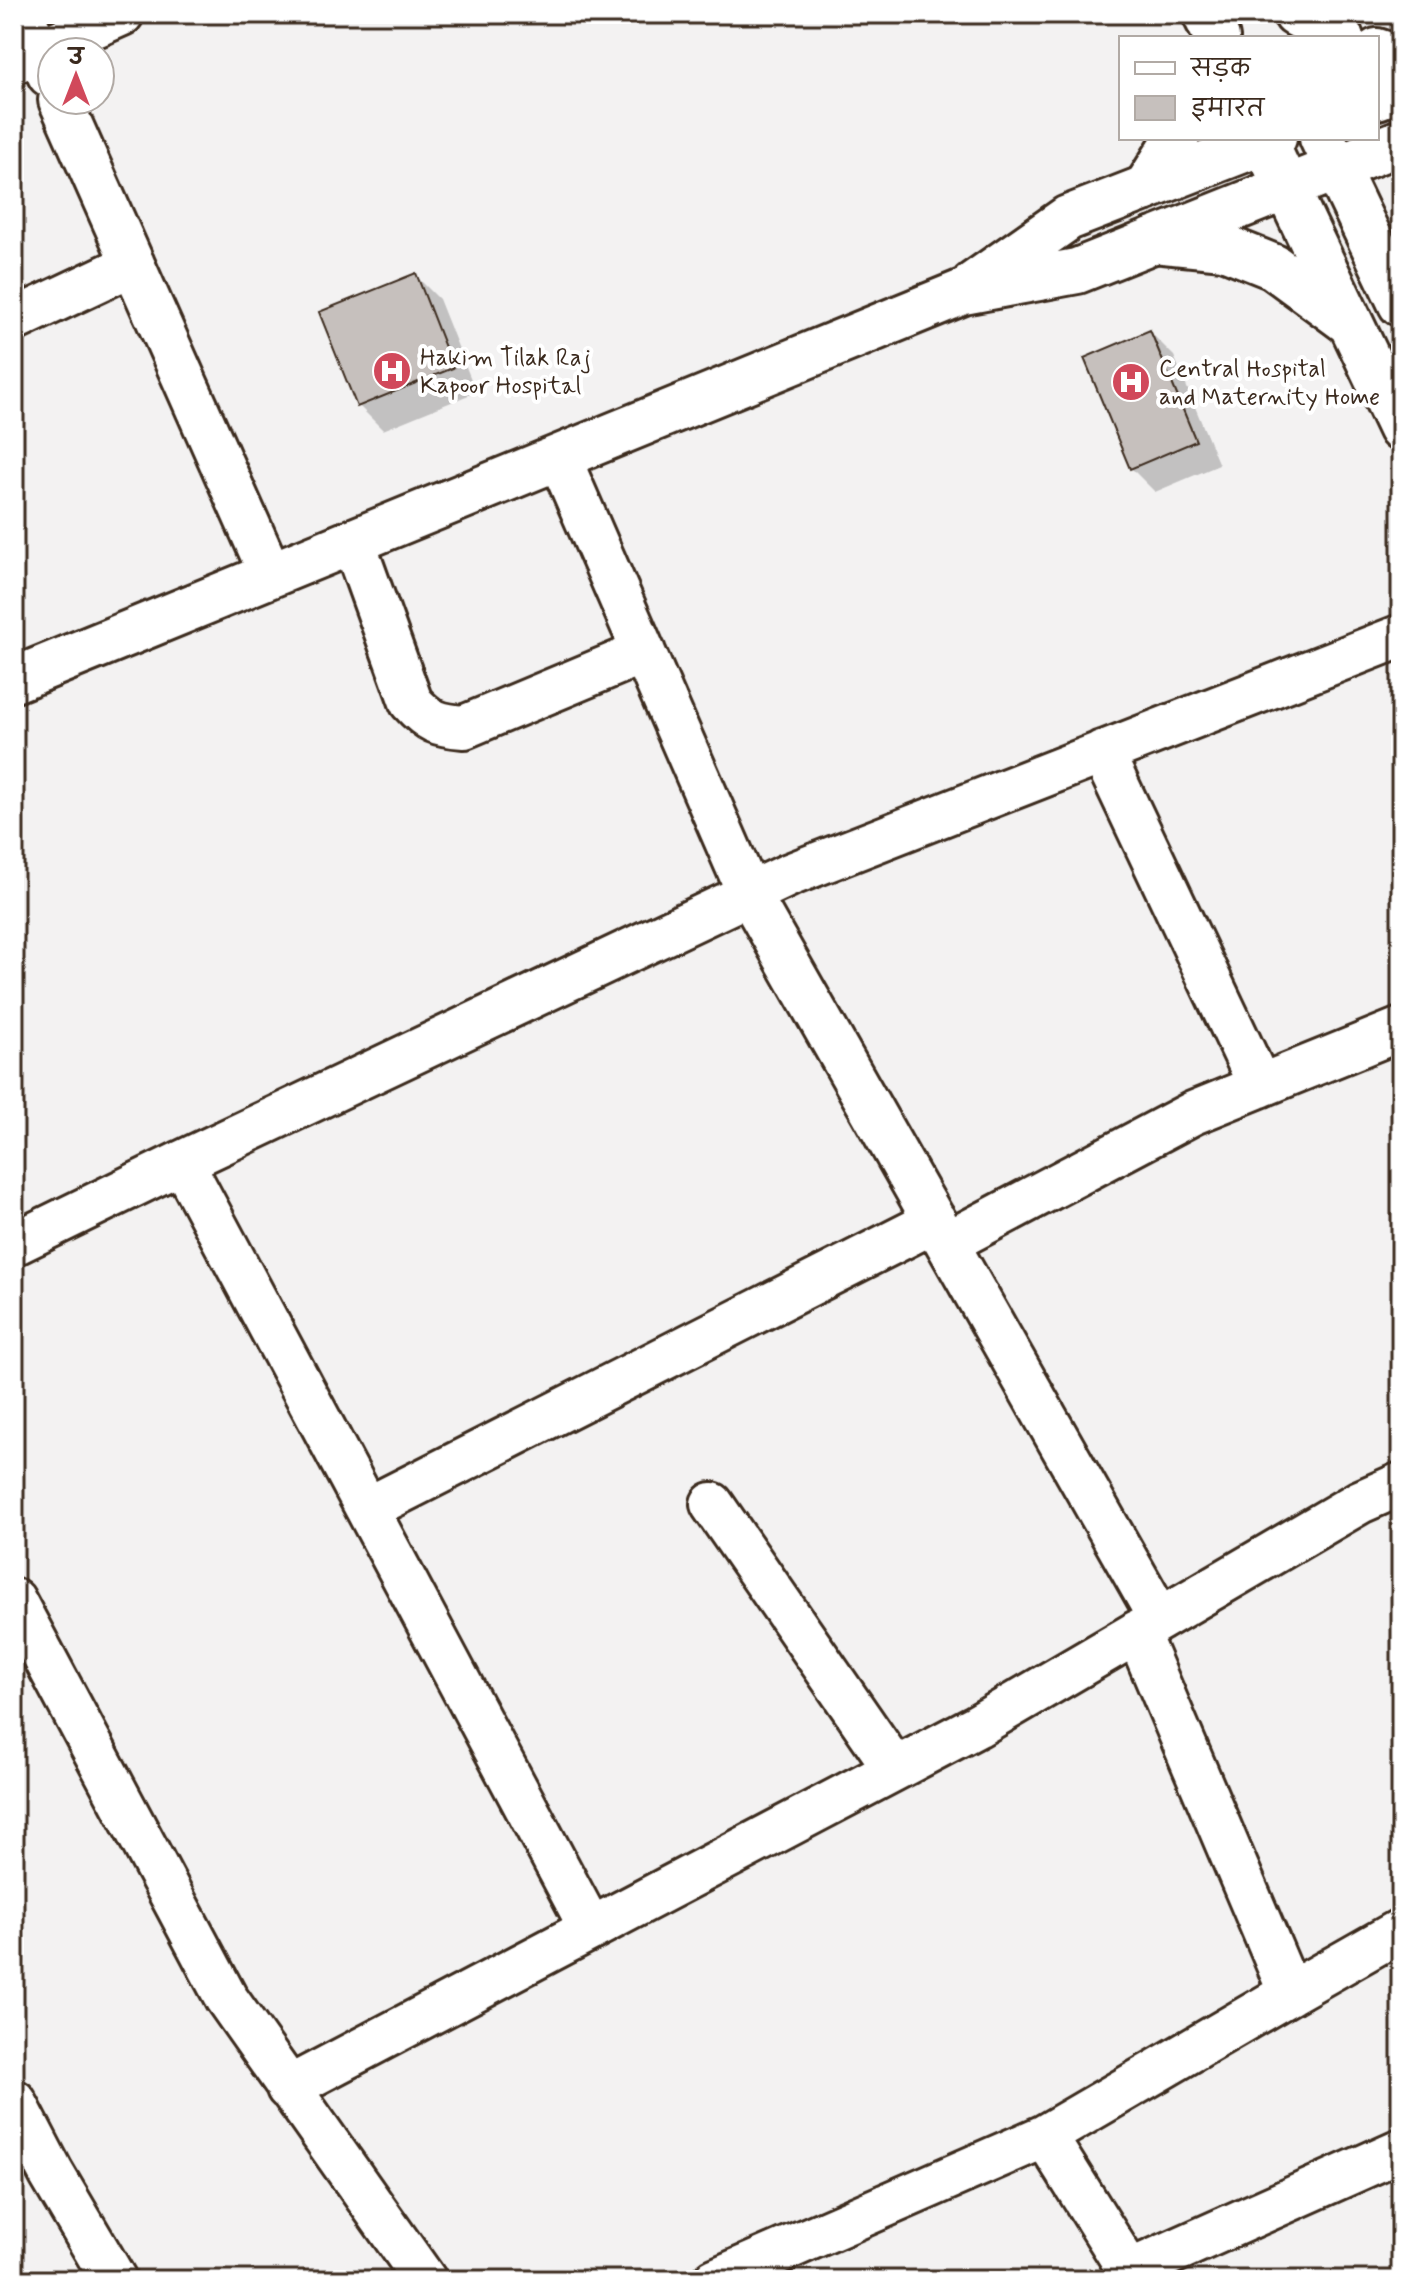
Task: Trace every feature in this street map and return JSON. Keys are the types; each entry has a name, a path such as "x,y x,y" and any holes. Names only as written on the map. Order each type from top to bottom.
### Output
{"main road":[{"path":"1200,36 1204,14"},
{"path":"1204,14 1216,36"},
{"path":"1265,14 1275,36"},
{"path":"1296,14 1337,36"},
{"path":"1379,52 1401,59"},
{"path":"1379,96 1401,88"},
{"path":"1146,188 1176,140"},
{"path":"963,292 1068,218 1265,140"},
{"path":"1267,140 1401,429"},
{"path":"14,680 963,292 1077,271 1287,187 1329,153 1401,142"},
{"path":"1329,153 1401,302"},
{"path":"1154,240 1224,247 1274,267 1351,324"},
{"path":"14,2102 51,2173 114,2280"}],"street":[{"path":"32,52 122,14"},
{"path":"67,116 271,575"},
{"path":"14,320 133,264"},
{"path":"559,457 749,894 941,1232 1149,1626 1290,1993"},
{"path":"353,541 411,702 426,718 444,726 464,727 644,652"},
{"path":"14,1244 789,875 1401,636"},
{"path":"1102,752 1260,1086"},
{"path":"367,1509 1193,1113 1401,1029"},
{"path":"182,1162 591,1929"},
{"path":"288,2088 977,1726 1360,1502 1401,1484"},
{"path":"712,1504 895,1769"},
{"path":"14,1600 226,1998 425,2280"},
{"path":"715,2280 1045,2136 1401,1930"},
{"path":"1045,2136 1133,2276 1401,2150"}],"building":[{"path":"416,273 453,368 357,407 319,312"},
{"path":"1150,330 1196,441 1130,469 1084,358"}],"place":[{"name":"Hakim Tilak Raj Kapoor Hospital","path":"392,371"},
{"name":"Central Hospital and Maternity Home","path":"1131,382"}]}
